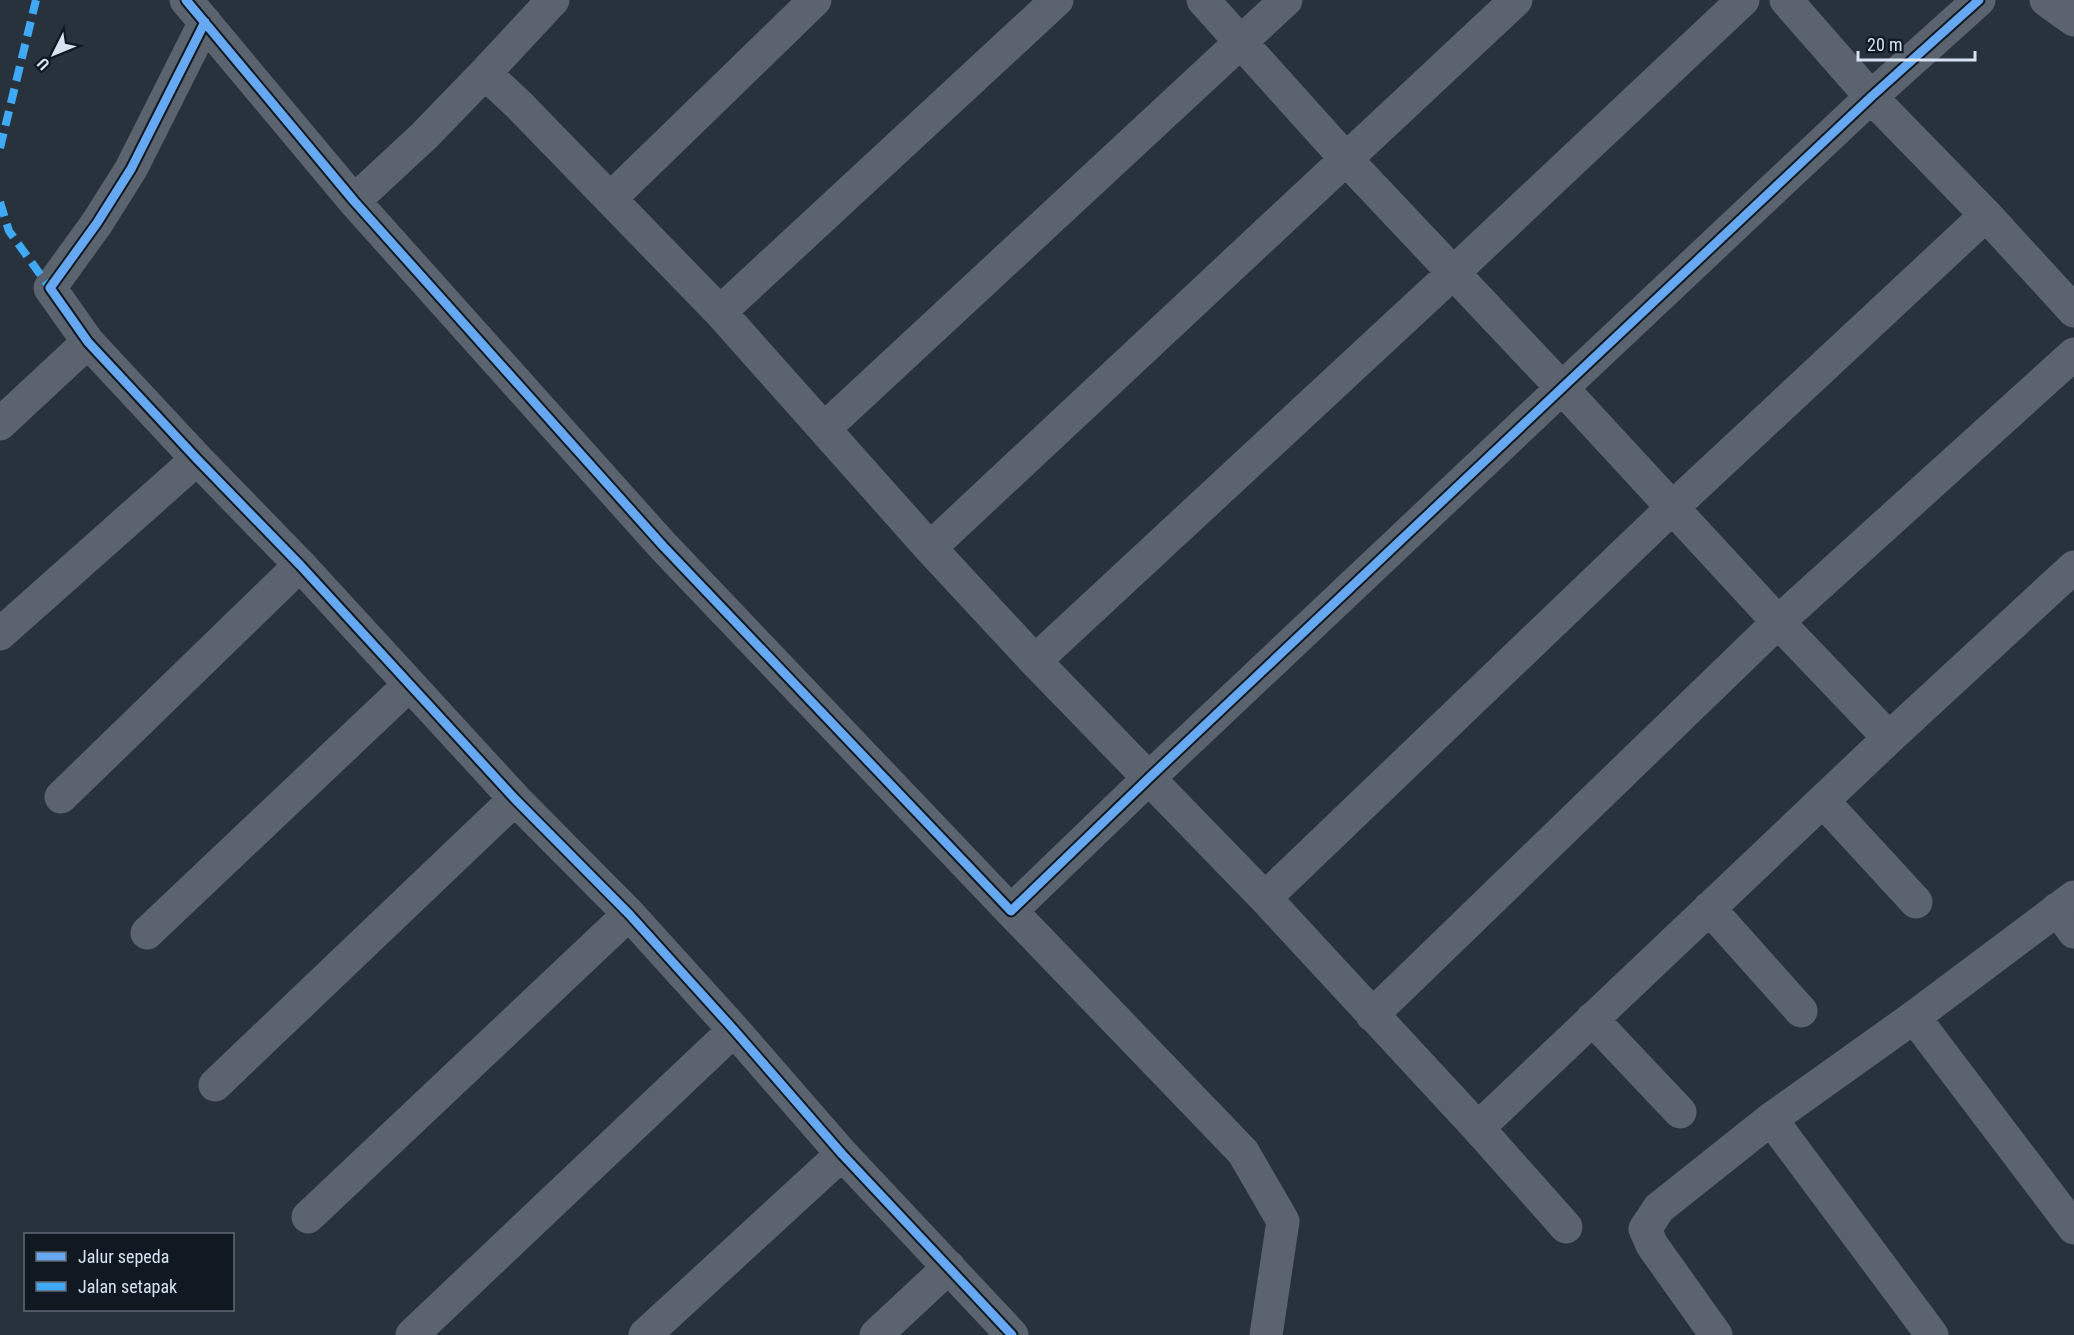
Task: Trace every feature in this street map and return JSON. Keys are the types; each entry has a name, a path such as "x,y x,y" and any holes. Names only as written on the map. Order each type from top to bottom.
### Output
{"street":[{"path":"354,201 424,136 553,0"},
{"path":"610,199 815,0"},
{"path":"720,312 1057,0"},
{"path":"1203,0 1346,159 1889,738"},
{"path":"825,428 1286,0"},
{"path":"930,548 1516,0"},
{"path":"1035,661 1743,0"},
{"path":"1786,0 1871,97 1986,215 2074,311"},
{"path":"1011,911 1562,388 1871,97 1978,0"},
{"path":"2046,0 2074,20"},
{"path":"1012,1335 842,1154 734,1029 629,914 515,799 300,565 88,342 50,288 97,223 131,169 196,11 354,201 663,546 1243,1152 1283,1221 1266,1335"},
{"path":"485,73 519,105 720,312 930,548 1035,661 1265,898 1478,1128 1566,1227"},
{"path":"1265,898 1672,508 1986,215"},
{"path":"0,424 88,342"},
{"path":"1372,1015 1778,622 2074,354"},
{"path":"0,634 197,459"},
{"path":"61,797 300,565"},
{"path":"1478,1128 1889,738 2074,567"},
{"path":"147,933 409,685"},
{"path":"215,1085 515,799"},
{"path":"1823,801 1916,902"},
{"path":"1709,908 1801,1011"},
{"path":"1716,1335 1652,1245 1645,1229 1659,1208 1771,1119 1914,1017 2068,912"},
{"path":"308,1217 629,914"},
{"path":"1914,1017 2074,1228"},
{"path":"1592,1019 1680,1112"},
{"path":"412,1335 734,1029"},
{"path":"1771,1119 1932,1335"},
{"path":"645,1335 842,1154"},
{"path":"876,1335 949,1267"}],"marked path":[{"path":"0,148 36,0"},
{"path":"0,202 9,231 50,288"}],"cycle path":[{"path":"186,0 354,201 663,546 1011,911 1871,97 1979,0"},
{"path":"205,22 131,169 97,223 50,288 88,342 300,565 515,799 629,914 842,1154 1012,1335"}]}
